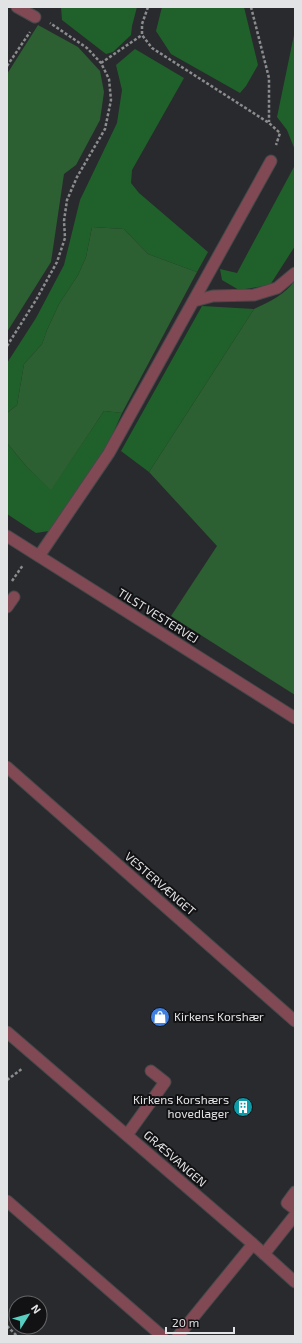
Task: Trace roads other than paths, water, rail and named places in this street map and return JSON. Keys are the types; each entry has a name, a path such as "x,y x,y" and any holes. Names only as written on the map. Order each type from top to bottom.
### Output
{"street":[{"path":"17,7 37,18"},
{"path":"39,556 109,453 271,160"},
{"path":"194,301 213,296 254,295 277,288 295,273"},
{"name":"TILST VESTERVEJ","path":"7,536 295,718"},
{"path":"7,607 14,597"},
{"name":"VESTERVÆNGET","path":"7,767 295,1021"},
{"name":"GRÆSVANGEN","path":"7,1032 295,1282"},
{"path":"127,1135 165,1082 151,1071"},
{"path":"295,1192 287,1203 295,1209"},
{"path":"7,1201 162,1336"},
{"path":"264,1254 295,1215"},
{"path":"178,1336 253,1244"}],"place":[{"name":"Kirkens Korshær","path":"160,1017"},
{"name":"Kirkens Korshærs hovedlager","path":"243,1107"}]}
